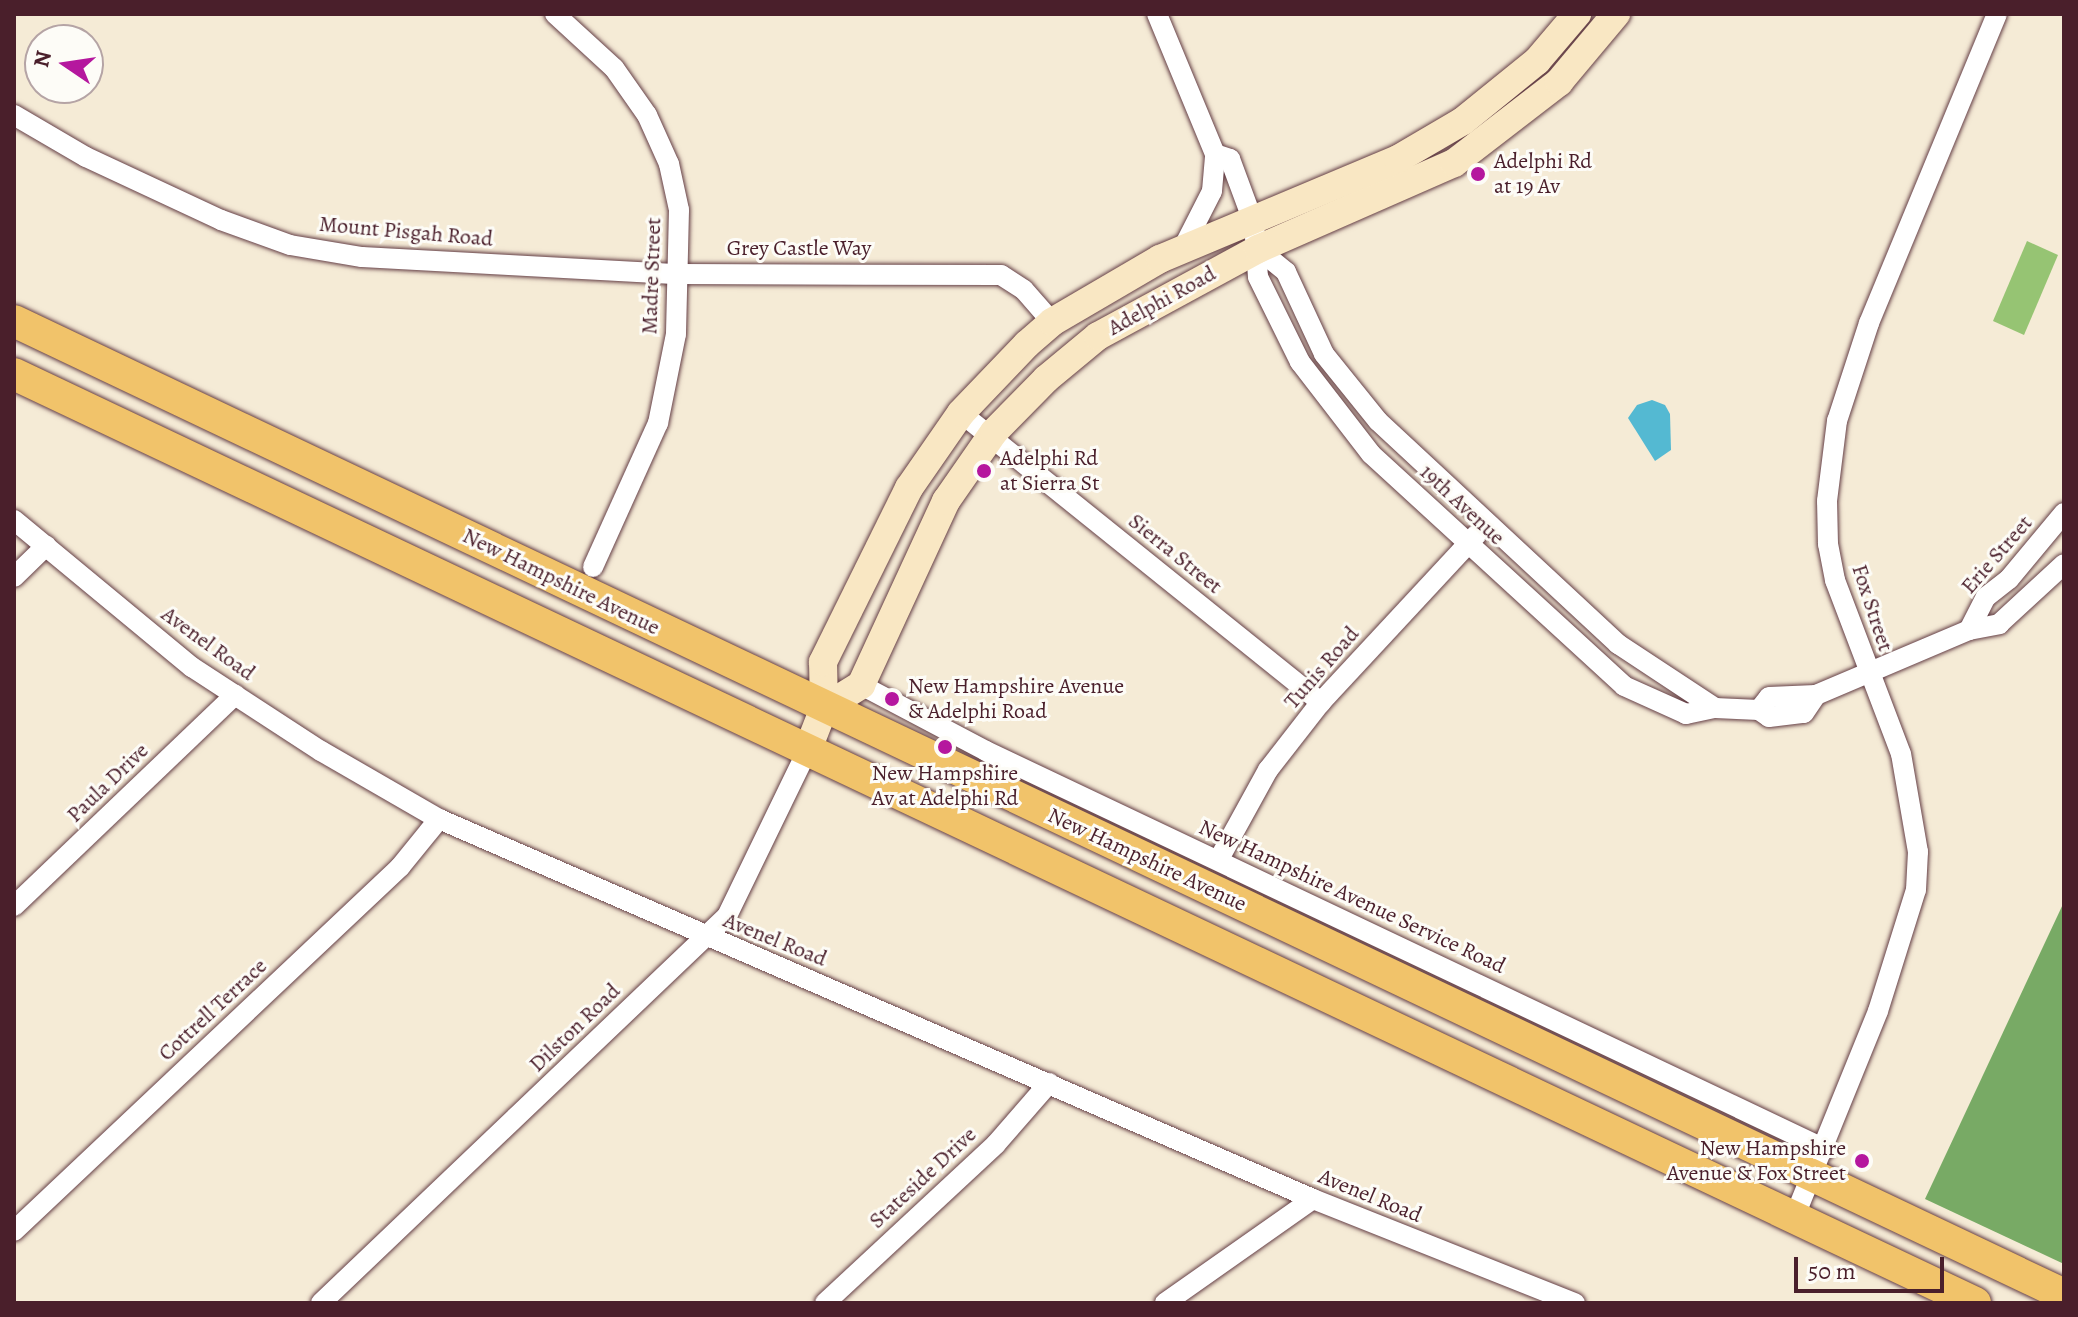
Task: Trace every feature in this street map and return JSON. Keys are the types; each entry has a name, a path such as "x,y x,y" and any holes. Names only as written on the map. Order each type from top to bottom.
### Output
{"main road":[{"name":"Adelphi Road","path":"861,685 946,501 1020,402 1098,336 1256,236 1463,121 1537,61 1577,14"},
{"name":"Adelphi Road","path":"808,749 824,708 824,659 909,488 961,413 1052,322 1182,250 1256,236 1454,163 1559,82 1616,14"},
{"name":"New Hampshire Avenue","path":"14,321 824,708 1819,1161 2064,1295"},
{"name":"New Hampshire Avenue","path":"14,374 1975,1303"},
{"path":"824,708 861,685"}],"street":[{"name":"Madre Street","path":"555,14 614,68 647,115 669,164 679,210 676,334 658,423 593,567"},
{"path":"1157,14 1215,154 1212,191 1182,250"},
{"name":"Fox Street","path":"1794,1218 1902,946 1916,890 1918,852 1901,754 1868,672 1828,544 1827,501 1837,421 1869,323 1997,14"},
{"name":"Mount Pisgah Road","path":"14,115 86,157 208,214 290,245 362,257 679,274"},
{"path":"1215,154 1230,159 1256,236"},
{"name":"19th Avenue","path":"1256,236 1286,272 1322,349 1378,421 1485,525 1618,644 1715,708"},
{"name":"19th Avenue","path":"1256,236 1258,277 1300,362 1371,454 1624,686 1686,714 1715,708 1759,710 1769,697 1816,695 1868,672"},
{"name":"Grey Castle Way","path":"679,274 918,272 1001,275 1024,290 1052,322"},
{"path":"1300,362 1322,349"},
{"name":"Sierra Street","path":"961,413 1321,702"},
{"name":"Erie Street","path":"1969,630 1986,597 1999,587 2064,513"},
{"name":"Avenel Road","path":"14,520 192,667 439,819 1313,1199 1575,1303"},
{"name":"Tunis Road","path":"1219,859 1268,770 1321,702 1485,525"},
{"path":"14,577 46,546"},
{"name":"Erie Street","path":"1868,672 1969,630 1999,624 2019,609 2064,564"},
{"path":"1999,587 2019,609"},
{"name":"New Hampshire Avenue Service Road","path":"861,685 885,701 1219,859 1819,1161"},
{"name":"Paula Drive","path":"14,906 235,695"},
{"name":"Dilston Road","path":"321,1303 727,916 808,749"},
{"name":"Cottrell Terrace","path":"14,1231 400,867 439,819"},
{"name":"Stateside Drive","path":"825,1303 996,1144 1049,1083"},
{"path":"1165,1303 1313,1199"}],"green space":[{"path":"2027,241 2058,255 2024,335 1993,321"},
{"path":"2064,902 2064,1264 1925,1199"}],"water":[{"path":"1652,400 1665,405 1670,414 1671,450 1655,461 1628,418 1637,405"}],"place":[{"name":"Adelphi Rd at 19 Av","path":"1478,174"},
{"name":"Adelphi Rd at Sierra St","path":"984,471"},
{"name":"New Hampshire Avenue & Adelphi Road","path":"892,699"},
{"name":"New Hampshire Av at Adelphi Rd","path":"945,747"},
{"name":"New Hampshire Avenue & Fox Street","path":"1862,1161"}]}
